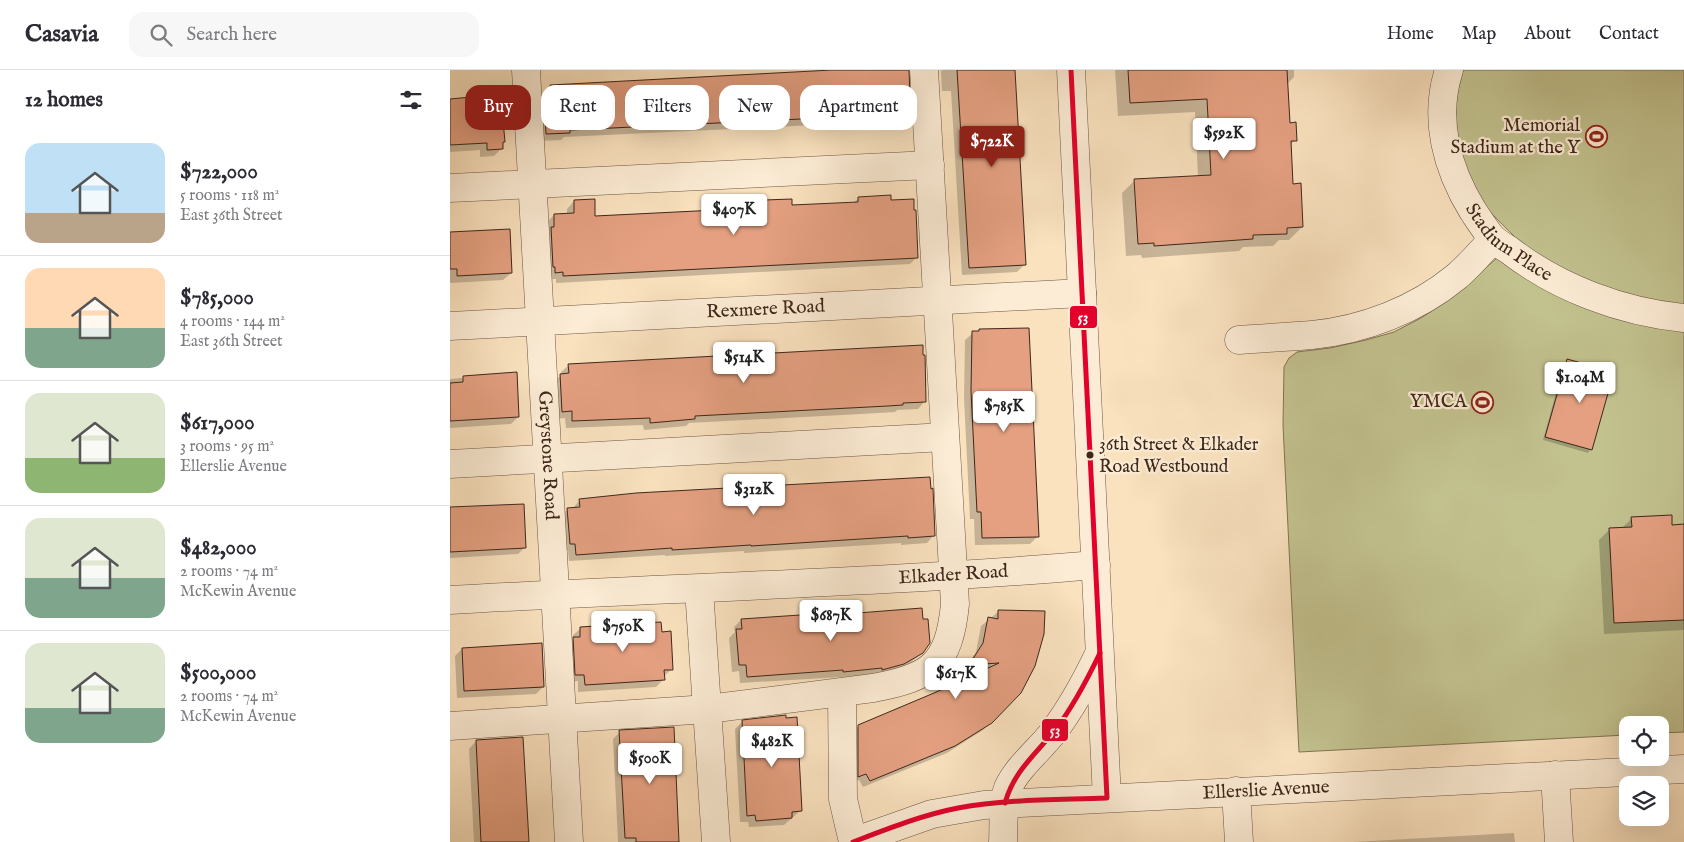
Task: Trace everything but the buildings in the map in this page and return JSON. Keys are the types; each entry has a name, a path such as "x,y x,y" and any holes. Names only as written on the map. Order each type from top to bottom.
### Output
{"street":[{"name":"Greystone Road","path":"526,70 569,842"},
{"path":"450,726 708,709 842,693 894,684 917,676 933,666 945,650 953,629 955,604 954,575 924,70"},
{"path":"1071,70 1107,798"},
{"name":"Stadium Place","path":"1449,70 1442,103 1442,122 1450,162 1461,192 1493,239 1539,271 1603,300 1636,310 1684,318"},
{"path":"450,188 930,165"},
{"path":"1239,340 1313,335 1362,325 1387,316 1410,306 1456,277 1493,239"},
{"name":"Rexmere Road","path":"450,326 1082,293"},
{"path":"450,464 946,437"},
{"name":"Elkader Road","path":"450,600 699,589 1096,565"},
{"path":"699,589 716,842"},
{"path":"1002,842 1005,803 1012,780 1054,732 1068,712 1100,653"},
{"path":"842,693 843,799 853,842"},
{"name":"Ellerslie Avenue","path":"853,842 932,814 959,808 1005,803 1684,769"},
{"path":"1555,775 1558,842"},
{"path":"1236,791 1239,842"}],"green space":[{"name":"YMCA","path":"1463,70 1684,70 1684,732 1669,733 1669,716 1619,716 1619,735 1299,752 1283,425 1284,367 1289,358 1297,352 1330,348 1366,340 1394,332 1421,318 1447,301 1518,240 1486,207 1471,182 1458,140 1457,93"}],"transit line":[{"name":"53","path":"853,842 918,818 958,808 1014,801 1107,798 1071,70"},
{"name":"53","path":"1005,803 1020,772 1068,712 1100,653"}],"place":[{"name":"Memorial Stadium at the Y","path":"1596,137"},
{"name":"YMCA","path":"1483,402"},
{"name":"36th Street & Elkader Road Westbound","path":"1090,455"}]}
